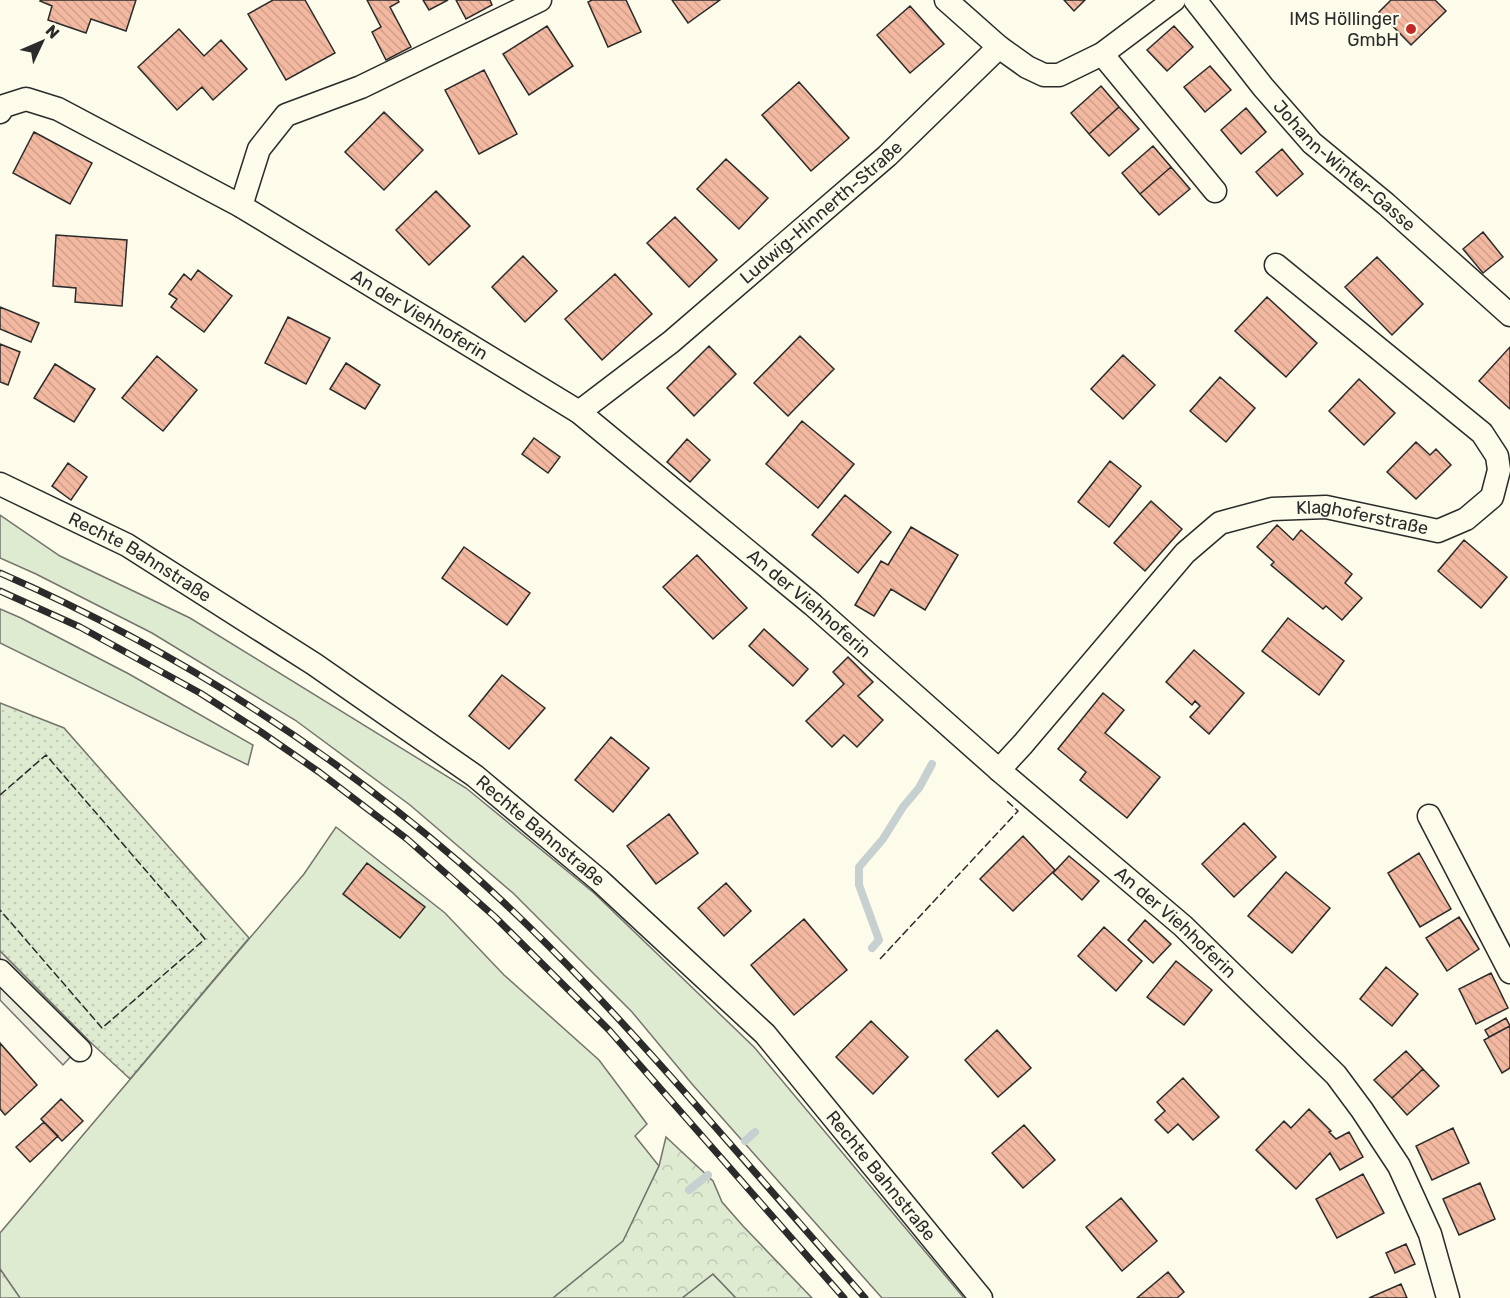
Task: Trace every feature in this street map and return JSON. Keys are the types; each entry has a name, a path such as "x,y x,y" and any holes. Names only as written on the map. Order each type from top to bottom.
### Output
{"street":[{"path":"241,206 259,149 286,115 361,87 540,0"},
{"path":"946,0 999,47 1027,67 1044,75 1059,75 1102,54 1174,0"},
{"name":"Johann-Winter-Gasse","path":"1195,0 1263,87 1312,143 1386,204 1510,315"},
{"name":"Ludwig-Hinnerth-Straße","path":"579,412 671,342 887,156 999,47"},
{"path":"1102,54 1215,191"},
{"name":"An der Viehhoferin","path":"1,107 26,99 58,109 241,206 579,412 813,605 999,770 1184,926 1336,1075 1400,1166 1430,1234 1449,1298"},
{"name":"Klaghoferstraße","path":"999,770 1185,553 1220,523 1272,509 1326,507 1438,531 1466,519 1492,497 1498,470 1497,456 1482,433 1276,265"},
{"name":"Rechte Bahnstraße","path":"0,484 127,545 314,664 475,776 598,880 765,1034 981,1298"},
{"path":"1429,816 1510,972"},
{"path":"0,971 80,1050"}],"green space":[{"path":"0,515 60,556 190,618 466,788 594,893 754,1047 964,1298 882,1298 692,1084 632,1012 513,893 410,805 295,720 152,633 0,558"},
{"path":"0,609 129,674 253,745 248,765 0,643"},
{"path":"0,703 64,728 249,938 130,1079 0,951"},
{"path":"336,827 445,913 504,975 599,1060 647,1124 635,1136 659,1166 623,1242 553,1298 20,1298 0,1269 0,1233 304,874"},
{"path":"666,1137 713,1181 722,1202 812,1298 736,1298 713,1274 682,1298 553,1298 623,1241 659,1166"},
{"path":"0,1269 20,1298 0,1298"},
{"path":"713,1274 736,1298 682,1298"}],"shaded area":[{"path":"0,951 87,1039 63,1065 0,1000"}],"building":[{"path":"41,0 136,0 126,31 91,19 86,33 48,20 52,6"},
{"path":"273,0 305,0 335,53 286,80 248,14"},
{"path":"367,0 398,0 399,2 390,7 411,47 386,60 372,32 381,27"},
{"path":"423,0 448,0 429,10"},
{"path":"456,0 490,0 492,5 466,19"},
{"path":"626,0 641,32 608,47 588,2"},
{"path":"672,0 720,0 688,23"},
{"path":"1064,0 1085,0 1074,11"},
{"name":"IMS Höllinger GmbH","path":"1391,0 1435,0 1446,11 1411,45 1379,12"},
{"path":"910,6 944,44 910,73 877,35"},
{"path":"547,26 573,66 529,95 503,54"},
{"path":"1174,26 1193,47 1167,71 1147,50"},
{"path":"179,29 204,56 221,40 247,69 213,100 202,87 177,110 138,67"},
{"path":"1210,66 1231,90 1205,112 1184,87"},
{"path":"484,70 517,134 479,154 445,90"},
{"path":"799,82 849,138 811,171 762,115"},
{"path":"1101,86 1119,107 1089,134 1071,113"},
{"path":"1119,107 1139,129 1109,156 1089,134"},
{"path":"1246,108 1266,132 1241,154 1221,130"},
{"path":"384,112 423,150 384,190 345,152"},
{"path":"34,132 92,163 70,204 13,173"},
{"path":"1153,146 1171,167 1140,194 1122,173"},
{"path":"1282,149 1303,174 1277,196 1256,172"},
{"path":"726,159 768,198 739,229 697,189"},
{"path":"1171,167 1190,189 1159,215 1140,194"},
{"path":"436,191 470,226 429,265 396,230"},
{"path":"675,217 717,260 689,287 647,243"},
{"path":"1483,232 1503,257 1483,273 1463,249"},
{"path":"56,235 127,240 122,306 75,302 76,288 53,286"},
{"path":"523,256 557,291 525,322 492,287"},
{"path":"1377,257 1423,304 1392,335 1345,287"},
{"path":"198,270 232,296 204,332 171,307 177,299 169,294 184,274 191,280"},
{"path":"615,274 652,314 602,360 565,319"},
{"path":"1267,297 1317,343 1286,377 1235,331"},
{"path":"0,307 39,323 31,342 0,329"},
{"path":"288,317 330,338 306,384 265,363"},
{"path":"800,336 834,369 788,416 754,383"},
{"path":"0,344 20,352 8,385 0,382"},
{"path":"709,346 736,374 694,416 667,388"},
{"path":"1510,347 1510,409 1479,381"},
{"path":"1123,355 1155,385 1123,419 1091,389"},
{"path":"157,356 197,390 163,431 122,398"},
{"path":"346,363 380,385 365,409 330,389"},
{"path":"55,364 95,389 74,422 34,398"},
{"path":"1220,377 1255,408 1226,442 1190,411"},
{"path":"1359,379 1395,413 1364,445 1329,411"},
{"path":"802,421 854,464 818,508 766,464"},
{"path":"534,438 560,457 548,473 522,454"},
{"path":"687,439 710,460 690,482 667,462"},
{"path":"1416,442 1430,455 1436,449 1451,465 1416,499 1387,472"},
{"path":"1110,461 1141,486 1109,527 1078,502"},
{"path":"68,463 87,477 71,500 52,486"},
{"path":"845,495 891,532 858,573 812,535"},
{"path":"1151,501 1182,529 1145,571 1114,543"},
{"path":"1277,525 1293,540 1301,530 1352,574 1345,583 1362,598 1342,620 1326,606 1323,609 1271,565 1274,562 1257,547"},
{"path":"911,527 958,555 925,610 891,589 874,616 855,605 881,561 888,565"},
{"path":"1464,540 1507,577 1481,608 1438,571"},
{"path":"464,547 530,593 507,625 442,578"},
{"path":"697,555 747,608 713,639 663,587"},
{"path":"1288,618 1344,661 1319,695 1262,651"},
{"path":"764,629 808,669 793,686 749,646"},
{"path":"1194,650 1244,693 1209,734 1190,717 1200,706 1195,701 1192,705 1166,682"},
{"path":"848,657 873,682 858,696 883,720 857,747 844,735 832,747 806,721 844,684 833,672"},
{"path":"502,675 545,708 509,749 469,716"},
{"path":"1103,693 1124,710 1105,733 1160,777 1127,818 1080,780 1086,772 1058,749"},
{"path":"611,737 649,768 613,812 575,780"},
{"path":"669,814 698,853 656,884 627,846"},
{"path":"1244,823 1276,857 1234,897 1202,864"},
{"path":"1023,836 1055,870 1013,911 980,879"},
{"path":"1419,853 1451,909 1420,927 1388,873"},
{"path":"1069,856 1099,881 1082,900 1053,873"},
{"path":"367,863 425,907 400,938 343,894"},
{"path":"1286,872 1330,908 1292,953 1248,916"},
{"path":"726,883 751,911 724,936 698,908"},
{"path":"1459,917 1479,949 1447,971 1426,938"},
{"path":"804,919 847,970 794,1015 751,965"},
{"path":"1145,920 1171,944 1153,963 1128,940"},
{"path":"1104,927 1142,961 1116,991 1078,956"},
{"path":"1176,961 1212,990 1184,1025 1147,997"},
{"path":"1386,967 1418,994 1392,1026 1360,999"},
{"path":"1491,973 1508,1008 1476,1024 1459,989"},
{"path":"1506,1018 1510,1026 1489,1037 1485,1030"},
{"path":"871,1021 908,1057 873,1094 836,1057"},
{"path":"1510,1026 1510,1068 1502,1073 1484,1040"},
{"path":"997,1030 1031,1068 998,1097 965,1060"},
{"path":"0,1043 37,1085 5,1115 0,1109"},
{"path":"1406,1051 1423,1069 1392,1098 1374,1080"},
{"path":"1423,1069 1439,1086 1407,1115 1392,1098"},
{"path":"1183,1078 1219,1117 1193,1140 1178,1124 1168,1133 1155,1120 1165,1111 1157,1102"},
{"path":"61,1099 83,1121 62,1141 41,1119"},
{"path":"1309,1109 1336,1139 1349,1132 1363,1157 1340,1170 1330,1153 1296,1189 1256,1150 1284,1121 1291,1128"},
{"path":"44,1122 58,1136 30,1162 16,1147"},
{"path":"1024,1125 1055,1160 1023,1188 992,1153"},
{"path":"1453,1128 1469,1163 1432,1180 1416,1146"},
{"path":"1363,1174 1384,1213 1337,1238 1316,1199"},
{"path":"1480,1183 1495,1219 1459,1235 1443,1199"},
{"path":"1121,1198 1157,1241 1122,1271 1086,1227"},
{"path":"1406,1244 1415,1264 1395,1273 1386,1253"},
{"path":"1168,1272 1184,1292 1177,1298 1137,1298"},
{"path":"1401,1284 1407,1298 1369,1298"}],"waterway":[{"path":"872,948 879,940 859,885 859,867 883,839 903,807 919,788 932,764"},
{"path":"745,1141 755,1132"},
{"path":"689,1190 708,1175"}],"railway":[{"path":"0,573 62,601 182,665 297,738 407,818 493,892 558,955 680,1087 865,1298"},
{"path":"0,591 80,627 200,693 319,772 407,839 495,917 609,1030 844,1298"}],"fence":[{"path":"0,795 46,755 205,939 102,1028 0,910"},
{"path":"880,959 1018,811 1007,801"}],"place":[{"name":"IMS Höllinger GmbH","path":"1411,29"}]}
